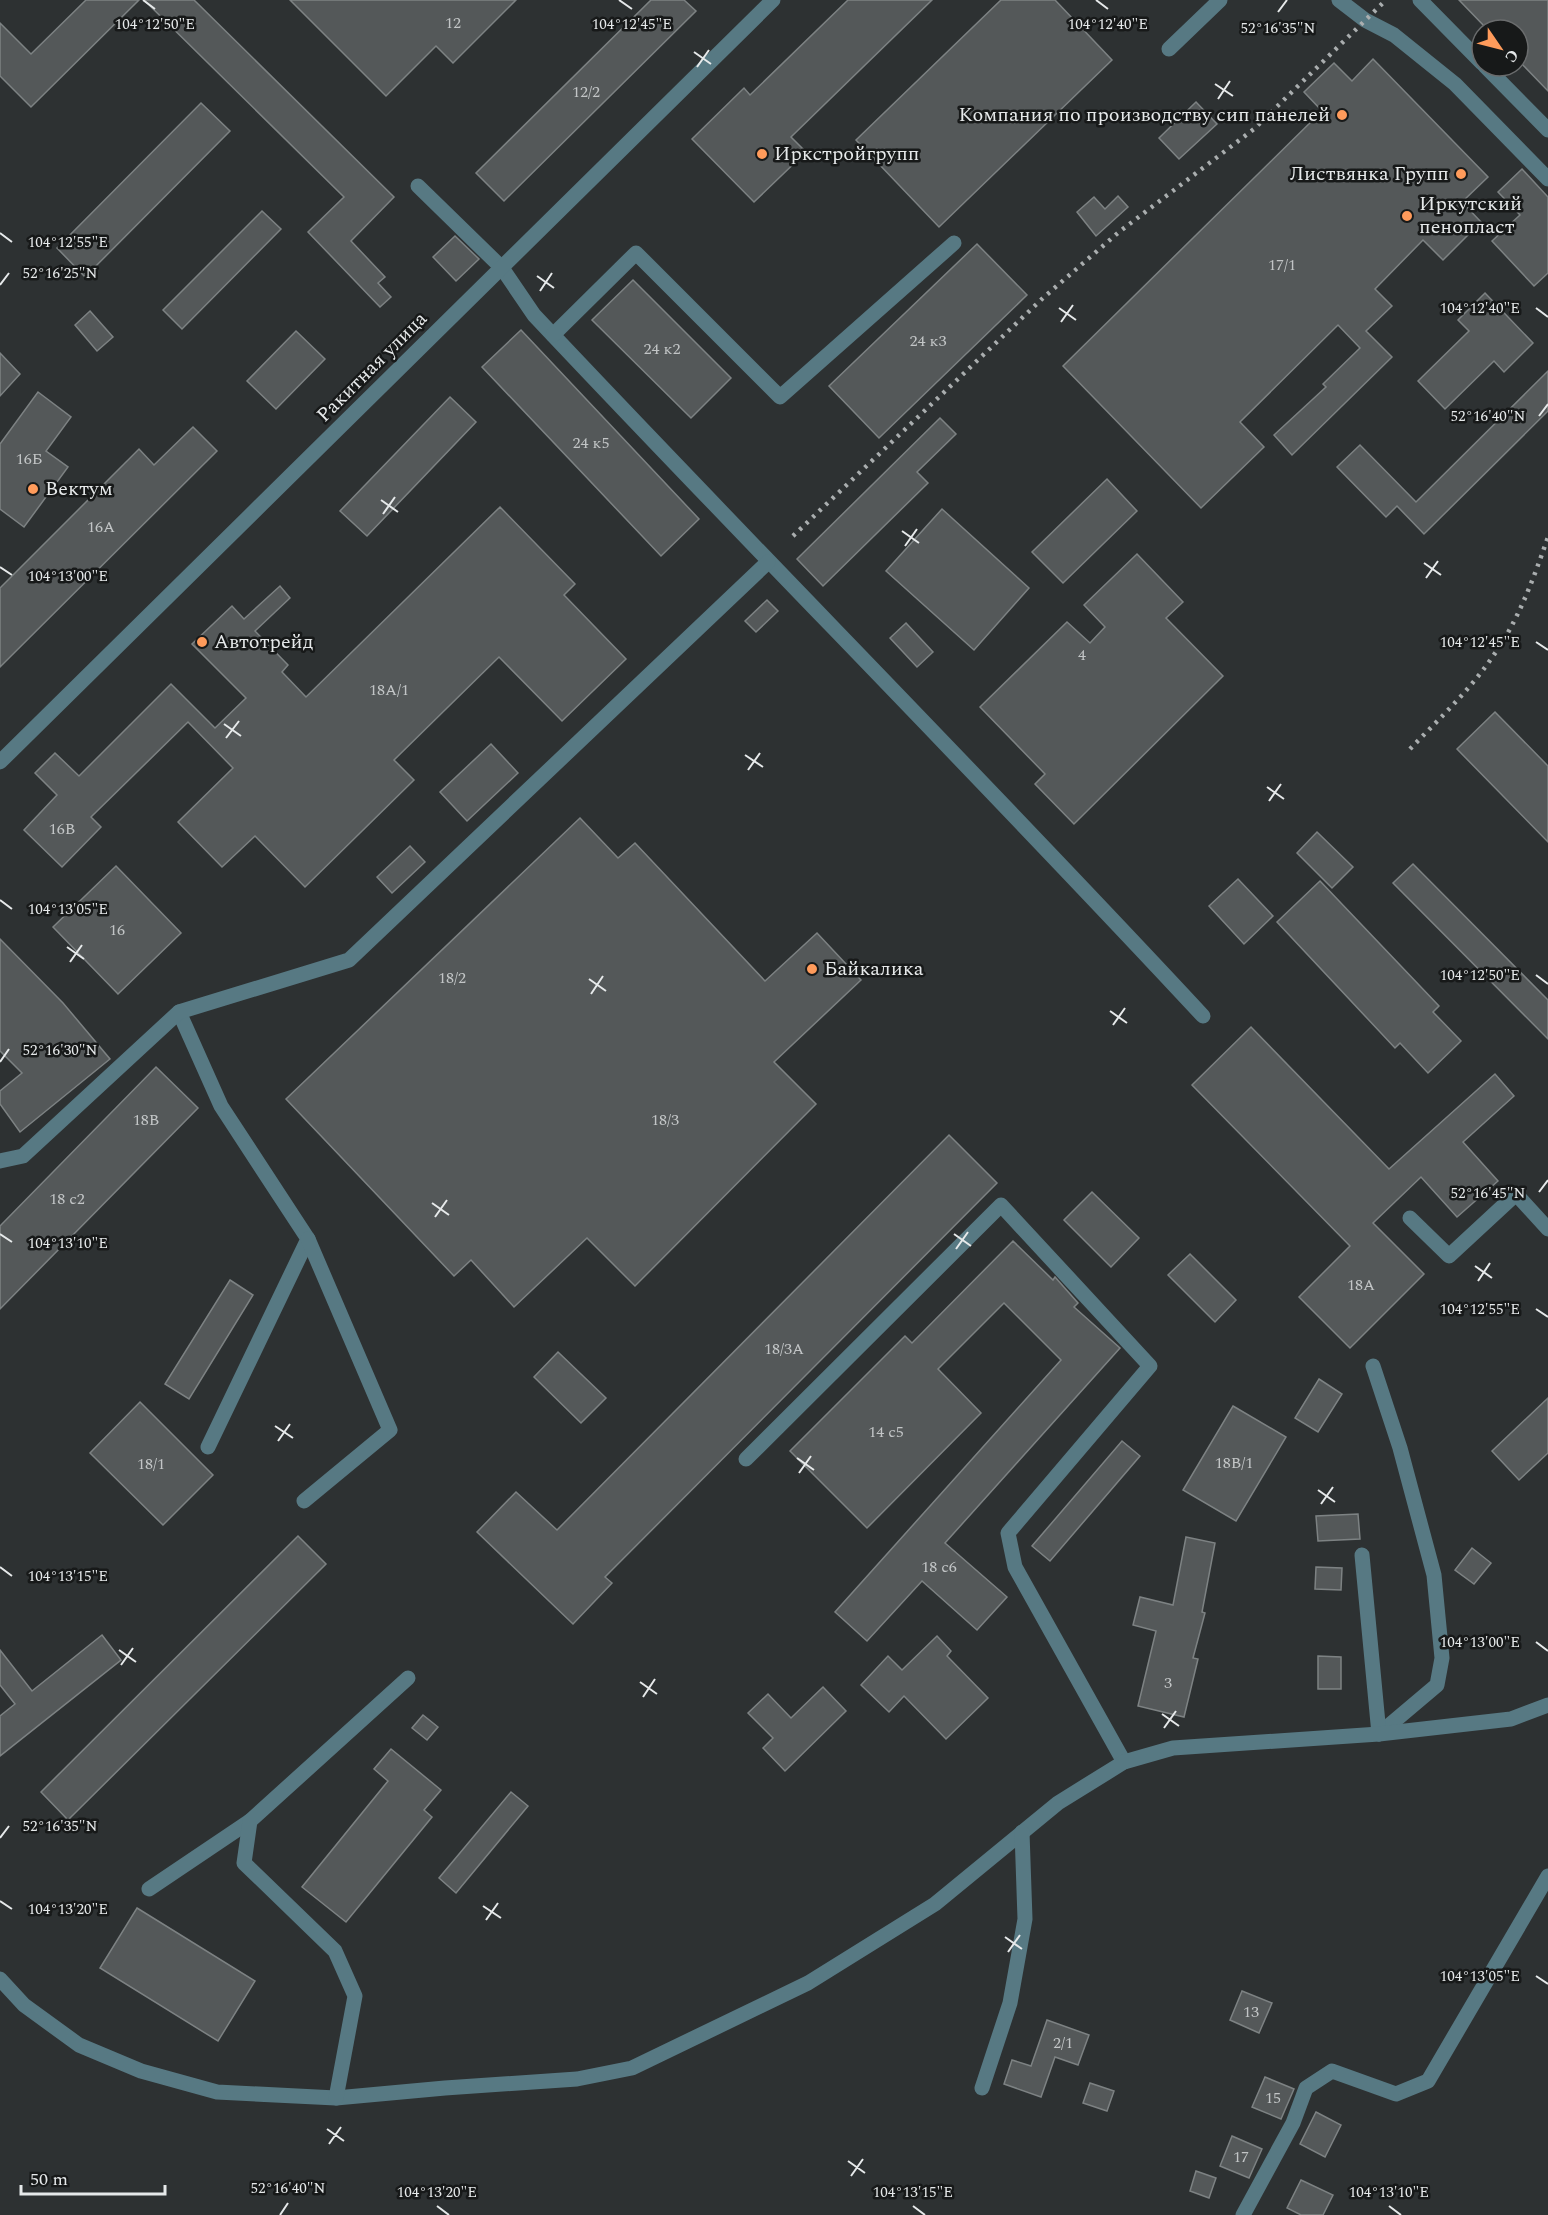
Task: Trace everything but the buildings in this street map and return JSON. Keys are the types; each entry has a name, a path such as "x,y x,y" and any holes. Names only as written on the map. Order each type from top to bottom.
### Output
{"street":[{"name":"Ракитная улица","path":"0,762 773,0"},
{"path":"1169,49 1220,0"},
{"path":"1339,0 1365,20 1394,35 1455,84 1548,178"},
{"path":"1420,0 1470,51"},
{"path":"1497,78 1548,130"},
{"path":"418,186 502,268 534,315 768,562 1070,873 1203,1016"},
{"path":"553,335 636,253 780,397 954,243"},
{"path":"0,1161 23,1156 179,1012 349,960 768,562"},
{"path":"179,1012 221,1106 308,1239 390,1430 304,1501"},
{"path":"1410,1218 1449,1256 1516,1194 1548,1229"},
{"path":"746,1459 1001,1205 1150,1366 1008,1533 1016,1567 1124,1762"},
{"path":"208,1447 308,1239"},
{"path":"1374,1366 1400,1448 1434,1575 1442,1658 1437,1685 1379,1734"},
{"path":"1362,1555 1379,1734"},
{"path":"149,1890 250,1821 408,1678"},
{"path":"0,1978 24,2005 79,2045 141,2071 217,2092 336,2097 577,2079 632,2068 808,1983 935,1904 1058,1803 1124,1762 1173,1748 1379,1734 1511,1719 1548,1705"},
{"path":"250,1821 244,1863 335,1951 355,1996 336,2097"},
{"path":"982,2088 1010,2003 1025,1919 1022,1832"},
{"path":"1243,2215 1293,2123 1306,2088 1332,2072 1396,2094 1428,2081 1548,1876"}],"railway":[{"path":"793,536 1043,298 1119,232 1254,129 1386,0"},
{"path":"1410,749 1463,694 1501,645 1524,600 1548,537"}],"place":[{"name":"Компания по производству сип панелей","path":"1342,115"},
{"name":"Иркстройгрупп","path":"762,154"},
{"name":"Листвянка Групп","path":"1461,174"},
{"name":"Иркутский пенопласт","path":"1407,216"},
{"name":"Вектум","path":"33,489"},
{"name":"Автотрейд","path":"202,642"},
{"name":"Байкалика","path":"812,969"}]}
